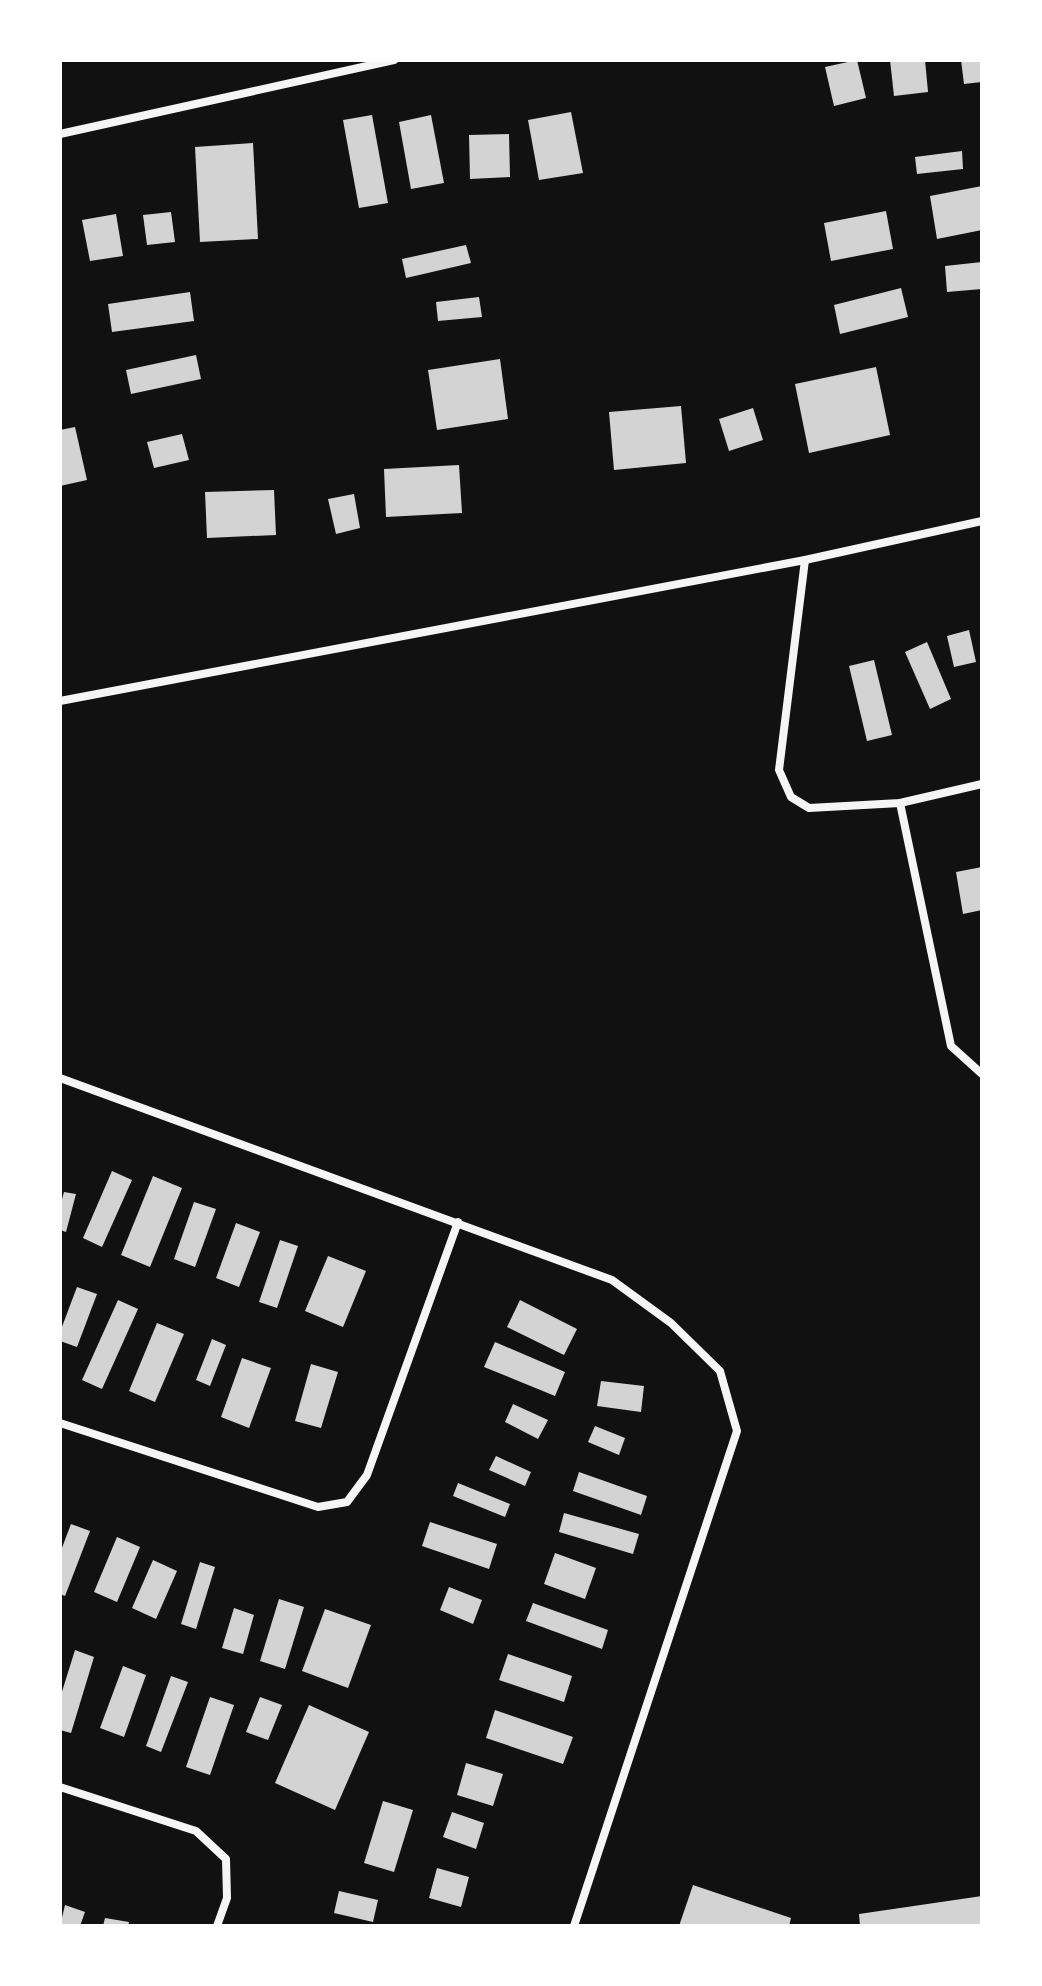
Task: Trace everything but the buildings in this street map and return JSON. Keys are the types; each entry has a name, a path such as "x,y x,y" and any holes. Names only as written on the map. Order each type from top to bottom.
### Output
{"street":[{"path":"60,134 394,60"},
{"path":"60,701 805,560 982,521"},
{"path":"805,560 779,770 791,797 809,808 900,803 982,784"},
{"path":"900,803 951,1046 982,1074"},
{"path":"60,1078 612,1280 671,1323 720,1371 737,1431 574,1926"},
{"path":"60,1423 318,1507 347,1502 367,1475 458,1222"},
{"path":"60,1787 196,1831 226,1859 227,1898 217,1926"}]}
